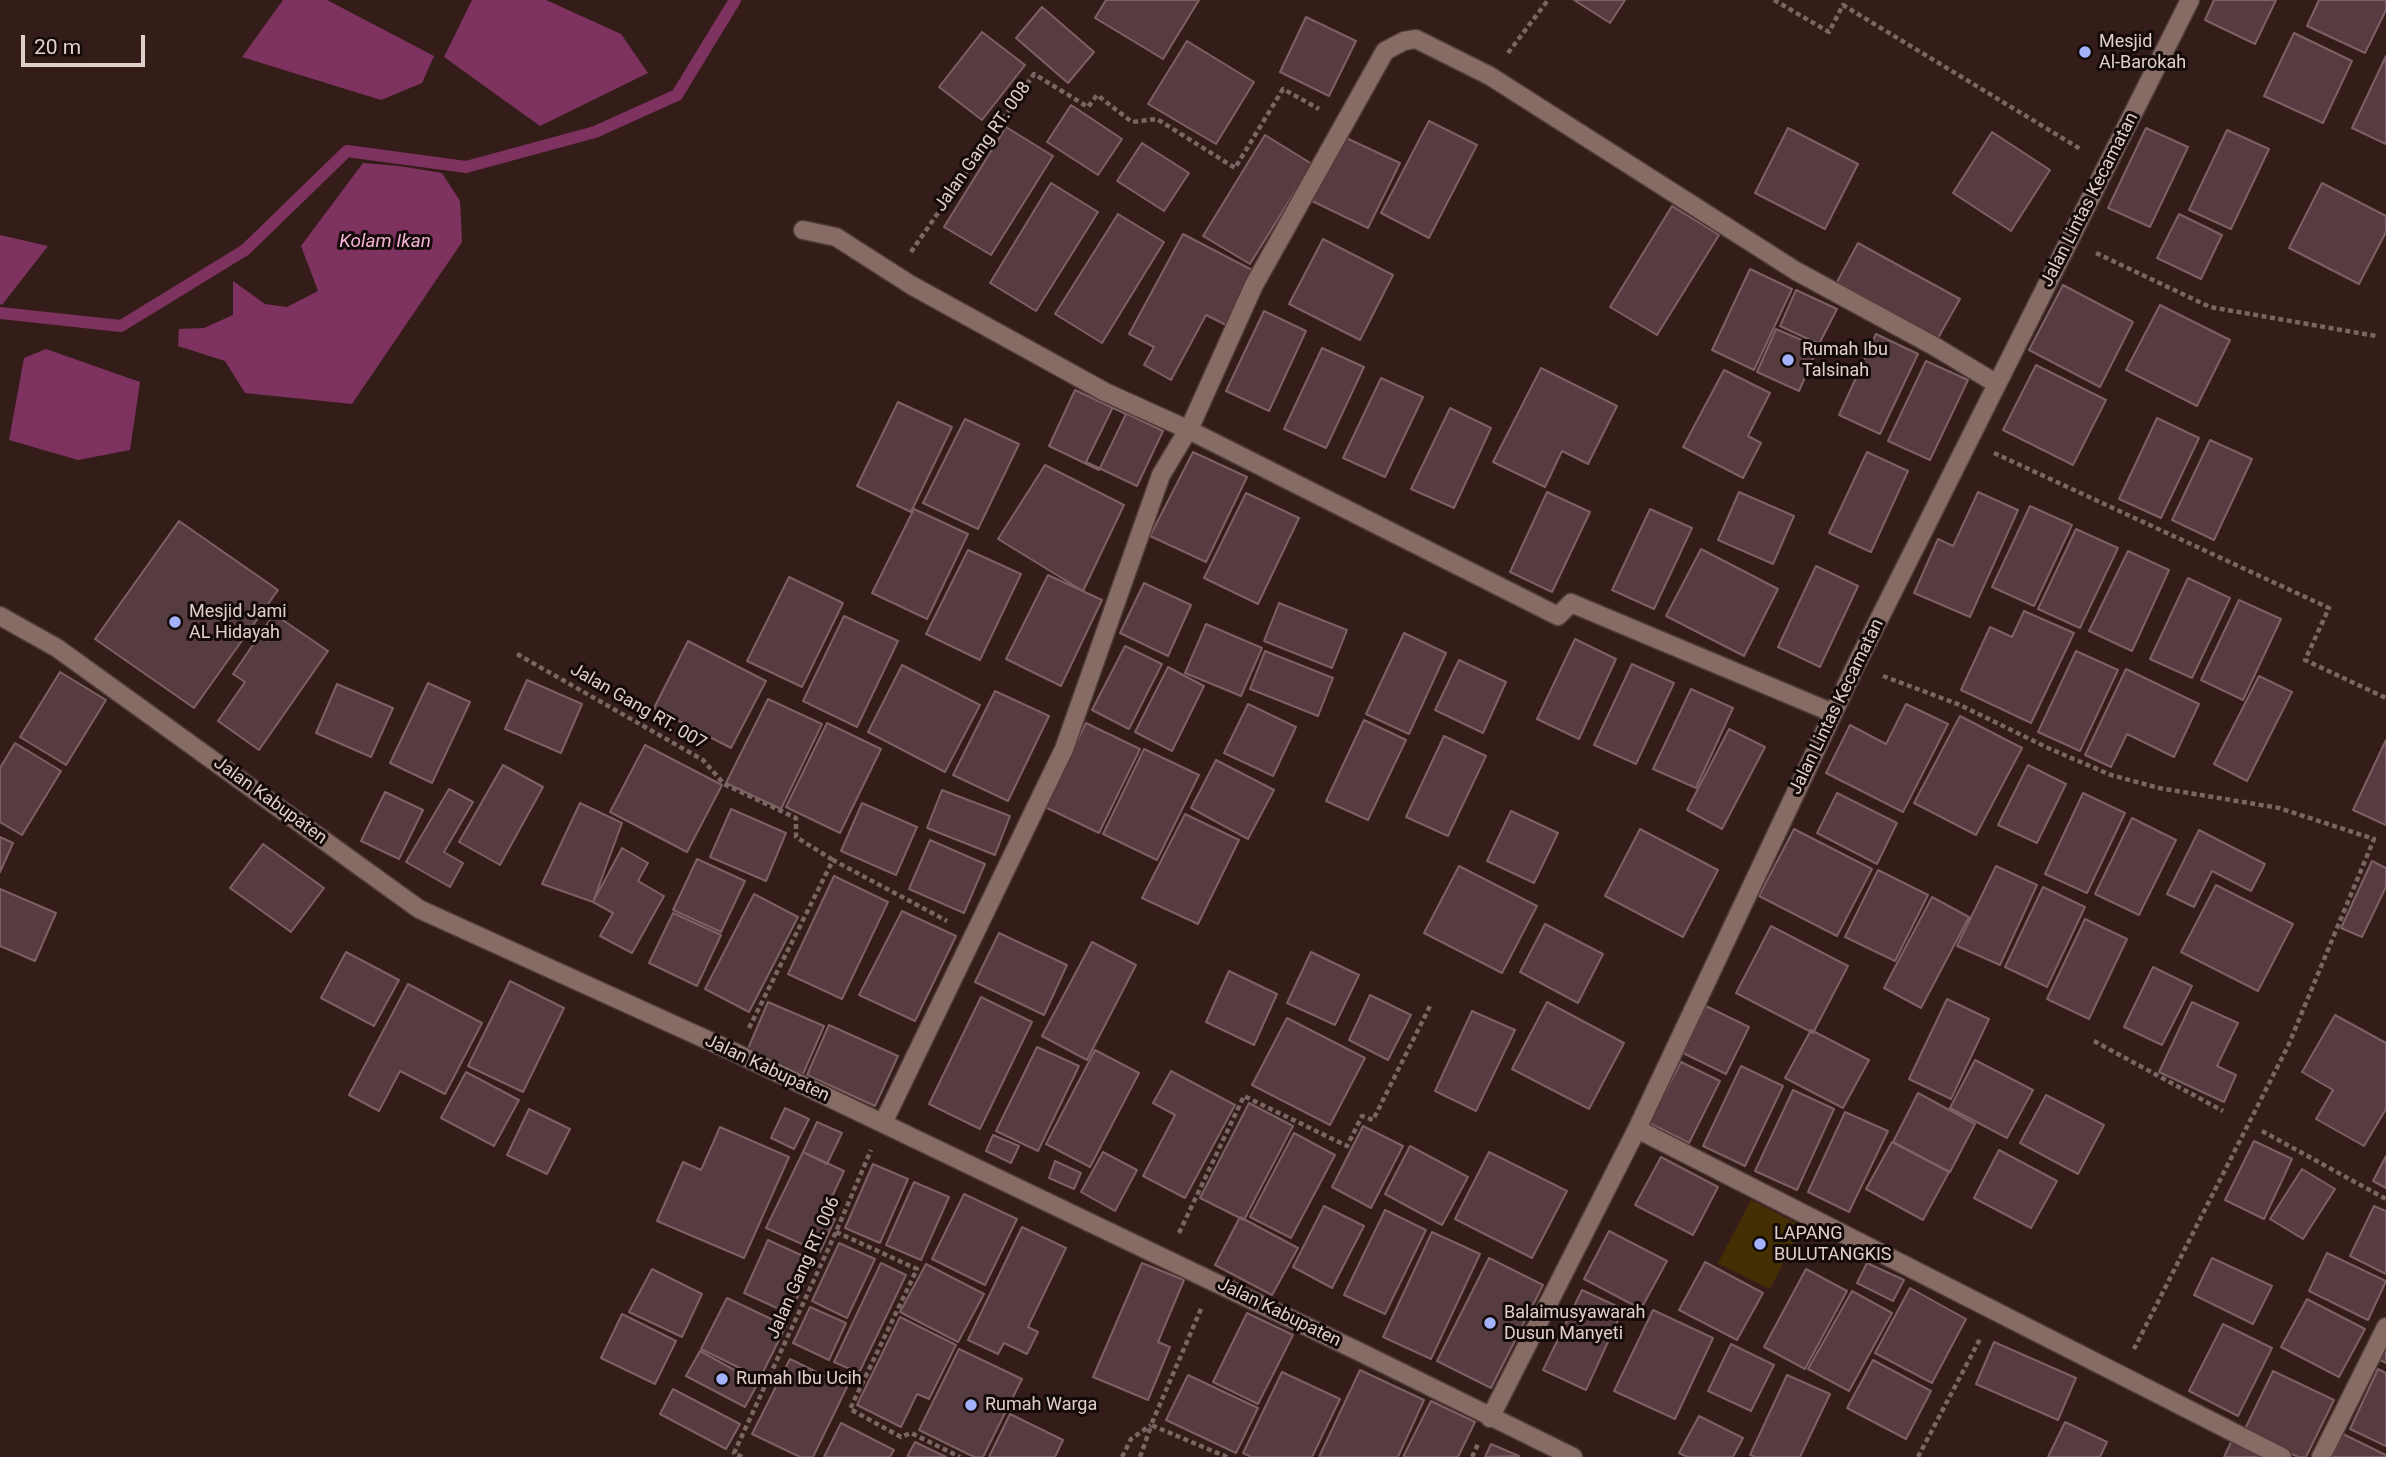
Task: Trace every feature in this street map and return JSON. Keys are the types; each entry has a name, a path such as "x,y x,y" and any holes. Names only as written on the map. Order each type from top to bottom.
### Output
{"street":[{"name":"Jalan Lintas Kecamatan","path":"1490,1418 1637,1129 1856,665 2190,0"},
{"path":"883,1123 1064,749 1161,475 1189,430 1254,285 1385,51 1404,41 1416,40 1490,76 1796,271 1934,346 1997,384"},
{"path":"803,230 836,237 895,275 1105,392 1189,430 1558,616 1571,603 1833,713"},
{"name":"Jalan Kabupaten","path":"0,616 68,655 419,909 883,1123 1573,1457"},
{"path":"1637,1129 2282,1457"},
{"path":"2321,1457 2386,1327"}],"path":[{"path":"1490,76 1548,0"},
{"path":"1774,0 1829,32 1843,5 2107,164"},
{"name":"Jalan Gang RT. 008","path":"895,275 1034,74 1088,107 1097,95 1132,122 1157,119 1235,168 1283,89 1345,123"},
{"path":"2070,240 2210,307 2376,336"},
{"path":"1968,441 2329,608 2305,660 2386,698"},
{"name":"Jalan Gang RT. 007","path":"517,654 703,760 724,784 796,818 796,837 833,860"},
{"path":"1856,665 1959,705 2110,775 2159,788 2279,808 2374,839 2288,1046 2120,1375"},
{"path":"736,1054 833,860 974,935"},
{"path":"1167,1259 1244,1096 1347,1146 1362,1116 1373,1120 1430,1006"},
{"path":"2094,1041 2223,1111"},
{"name":"Jalan Gang RT. 006","path":"742,1457 734,1453 836,1233 883,1123"},
{"path":"2262,1131 2386,1199"},
{"path":"836,1233 917,1269 850,1409 901,1437 911,1433 960,1457"},
{"path":"1140,1457 1213,1281"},
{"path":"1918,1457 1994,1311"},
{"path":"1122,1457 1131,1439 1151,1425"},
{"path":"1151,1425 1227,1457"}],"shaded area":[{"name":"LAPANG BULUTANGKIS","path":"1751,1200 1802,1226 1770,1289 1718,1263"}],"water":[{"path":"283,0 327,0 434,56 422,83 381,100 242,57"},
{"path":"472,0 546,0 621,34 648,73 540,126 444,57"},
{"name":"Kolam Ikan","path":"363,163 442,173 460,201 462,242 352,404 245,393 225,361 178,346 179,329 204,328 233,315 233,281 265,304 287,307 318,291 301,246"},
{"path":"0,235 48,246 2,305 0,304"},
{"path":"46,349 140,382 130,450 78,460 9,440 24,358"}],"building":[{"path":"1106,0 1199,0 1163,59 1095,18"},
{"path":"1574,0 1625,0 1610,23"},
{"path":"2214,0 2276,0 2255,44 2205,20"},
{"path":"2319,0 2386,0 2386,10 2365,53 2307,26"},
{"path":"1042,7 1094,52 1068,83 1016,38"},
{"path":"1306,17 1356,41 1329,96 1280,72"},
{"path":"982,32 1025,65 982,120 939,87"},
{"path":"2294,33 2352,61 2323,123 2264,96"},
{"path":"1187,41 1254,82 1216,144 1148,104"},
{"path":"2386,56 2386,144 2352,128"},
{"path":"1071,105 1122,139 1098,175 1047,142"},
{"path":"1429,121 1477,145 1429,238 1381,213"},
{"path":"1006,127 1053,156 991,255 944,227"},
{"path":"1788,128 1858,164 1825,229 1755,193"},
{"path":"2146,128 2188,147 2150,227 2108,208"},
{"path":"2227,130 2269,149 2231,229 2189,210"},
{"path":"1992,132 2050,170 2011,231 1953,193"},
{"path":"1265,135 1312,164 1250,264 1203,236"},
{"path":"1344,137 1400,163 1368,228 1312,201"},
{"path":"1142,143 1189,173 1164,211 1117,181"},
{"path":"1051,183 1098,212 1036,311 990,283"},
{"path":"2322,183 2386,216 2386,232 2359,284 2289,248"},
{"path":"1672,206 1719,235 1657,335 1610,307"},
{"path":"1118,214 1164,242 1102,343 1055,314"},
{"path":"2179,214 2222,235 2201,279 2157,258"},
{"path":"1183,234 1256,272 1228,326 1206,315 1171,380 1144,365 1154,347 1129,334"},
{"path":"1323,239 1393,275 1360,340 1289,304"},
{"path":"1858,243 1960,299 1938,338 1837,282"},
{"path":"1750,269 1792,289 1754,370 1712,350"},
{"path":"2063,285 2133,322 2100,387 2029,350"},
{"path":"1796,290 1837,309 1819,344 1780,326"},
{"path":"2160,305 2230,340 2197,406 2126,370"},
{"path":"1264,311 1306,331 1269,411 1226,391"},
{"name":"Rumah Ibu Talsinah","path":"1776,329 1818,347 1799,391 1757,372"},
{"path":"1876,334 1918,354 1880,434 1839,415"},
{"path":"1322,348 1364,367 1326,448 1284,429"},
{"path":"1926,361 1968,380 1930,460 1888,441"},
{"path":"2036,365 2106,400 2073,465 2003,430"},
{"path":"1541,368 1617,406 1588,464 1562,451 1545,487 1493,462"},
{"path":"1724,370 1770,393 1748,436 1761,443 1743,478 1683,447"},
{"path":"1381,378 1423,397 1385,477 1343,458"},
{"path":"1075,390 1126,414 1099,470 1049,446"},
{"path":"898,402 952,427 911,512 857,486"},
{"path":"1113,407 1163,431 1137,486 1086,462"},
{"path":"1450,408 1491,428 1454,508 1411,489"},
{"path":"2157,418 2199,438 2161,518 2119,499"},
{"path":"965,419 1019,444 978,529 923,503"},
{"path":"2210,440 2252,459 2214,540 2172,520"},
{"path":"1193,452 1247,477 1206,562 1150,536"},
{"path":"1867,452 1908,471 1871,552 1829,533"},
{"path":"1045,465 1124,505 1083,591 998,539"},
{"path":"1547,492 1590,512 1552,592 1510,572"},
{"path":"1739,492 1794,516 1773,564 1718,540"},
{"path":"1978,492 2018,510 1970,617 1914,593 1938,539 1953,546"},
{"path":"1246,493 1299,518 1258,604 1204,578"},
{"path":"2030,506 2072,525 2034,606 1992,587"},
{"path":"914,509 968,534 927,619 872,593"},
{"path":"1650,509 1692,528 1654,609 1612,590"},
{"name":"Mesjid Jami AL Hidayah","path":"179,521 278,590 194,708 95,639"},
{"path":"2076,529 2118,548 2080,628 2038,609"},
{"path":"1701,549 1778,589 1744,656 1666,616"},
{"path":"968,550 1021,574 980,660 926,634"},
{"path":"2128,551 2169,570 2132,651 2089,631"},
{"path":"1816,566 1858,586 1820,667 1778,647"},
{"path":"1048,575 1102,600 1061,686 1006,659"},
{"path":"789,577 843,603 802,687 747,661"},
{"path":"2188,578 2230,598 2192,678 2150,659"},
{"path":"1144,583 1191,605 1168,656 1120,633"},
{"path":"2239,600 2281,619 2243,700 2201,680"},
{"path":"1279,603 1347,630 1332,668 1264,641"},
{"path":"2024,611 2074,633 2031,723 1961,690 1990,627 2012,637"},
{"path":"274,614 328,651 259,750 218,721 245,682 233,674"},
{"path":"844,616 898,641 857,727 803,701"},
{"path":"1206,624 1262,648 1241,696 1185,673"},
{"path":"1404,633 1446,653 1409,734 1366,714"},
{"path":"1575,639 1616,659 1579,739 1537,719"},
{"path":"688,641 766,681 731,748 654,708"},
{"path":"1125,646 1162,664 1129,729 1092,710"},
{"path":"1265,651 1333,678 1318,716 1250,689"},
{"path":"2076,651 2118,670 2080,751 2038,732"},
{"path":"1459,660 1506,682 1483,733 1435,710"},
{"path":"1632,664 1674,683 1636,764 1594,745"},
{"path":"902,665 980,705 945,772 868,732"},
{"path":"1168,667 1204,686 1172,751 1135,732"},
{"path":"2126,669 2199,704 2174,757 2127,734 2111,767 2085,755"},
{"path":"60,672 106,700 66,765 20,737"},
{"path":"2259,676 2292,692 2247,781 2214,764"},
{"path":"527,680 582,704 561,753 505,729"},
{"path":"428,683 470,702 432,783 390,763"},
{"path":"337,684 393,708 371,757 316,733"},
{"path":"1691,689 1733,708 1696,788 1653,769"},
{"path":"995,691 1049,716 1008,801 953,775"},
{"path":"768,699 822,724 781,809 726,783"},
{"path":"1248,704 1296,727 1273,776 1224,753"},
{"path":"1906,704 1948,724 1903,812 1826,773 1850,725 1886,744"},
{"path":"1960,716 2022,748 1976,835 1914,803"},
{"path":"1364,720 1406,740 1368,820 1326,801"},
{"path":"827,723 881,749 840,833 786,807"},
{"path":"1086,723 1140,749 1099,833 1045,807"},
{"path":"1729,729 1765,747 1722,829 1687,810"},
{"path":"1444,736 1486,756 1448,836 1406,817"},
{"path":"2386,740 2386,825 2353,810"},
{"path":"15,743 61,771 22,835 0,822 0,768"},
{"path":"645,745 722,785 687,852 610,812"},
{"path":"1144,749 1199,775 1157,860 1103,834"},
{"path":"1216,760 1274,790 1248,839 1191,808"},
{"path":"503,765 543,787 500,865 459,842"},
{"path":"2028,765 2066,784 2037,843 1998,825"},
{"path":"449,789 473,802 444,852 463,863 450,887 406,862"},
{"path":"942,790 1010,816 995,855 927,828"},
{"path":"385,792 423,810 399,859 361,841"},
{"path":"1837,793 1897,823 1877,864 1817,833"},
{"path":"2083,793 2125,813 2087,893 2045,874"},
{"path":"580,803 622,823 593,902 542,884"},
{"path":"862,803 917,827 896,875 841,851"},
{"path":"731,809 786,833 766,881 710,857"},
{"path":"1511,811 1558,833 1534,883 1487,861"},
{"path":"1185,814 1239,840 1198,924 1142,898"},
{"path":"2132,818 2176,840 2139,915 2095,894"},
{"path":"1640,829 1718,870 1683,937 1605,896"},
{"path":"1794,829 1872,869 1837,936 1759,896"},
{"path":"2199,830 2265,864 2251,891 2212,871 2194,907 2167,894"},
{"path":"0,837 13,843 0,872"},
{"path":"930,840 985,864 964,913 909,889"},
{"path":"263,844 324,888 291,932 230,888"},
{"path":"622,848 648,863 638,881 664,896 632,953 600,936 613,913 593,902"},
{"path":"697,859 745,881 721,932 673,910"},
{"path":"2372,861 2386,868 2386,887 2362,937 2341,928"},
{"path":"1459,866 1537,906 1502,973 1424,933"},
{"path":"1996,866 2037,885 2000,965 1957,946"},
{"path":"1878,870 1928,895 1895,961 1845,937"},
{"path":"834,876 888,902 842,999 788,974"},
{"path":"2216,885 2293,924 2258,991 2181,952"},
{"path":"2043,887 2085,907 2047,987 2005,967"},
{"path":"0,889 56,913 35,961 0,946"},
{"path":"754,894 798,917 749,1012 705,989"},
{"path":"1932,897 1969,917 1921,1008 1884,988"},
{"path":"902,911 956,936 915,1021 859,995"},
{"path":"673,913 721,935 697,986 649,963"},
{"path":"2085,919 2127,939 2089,1019 2047,999"},
{"path":"1545,924 1603,954 1578,1003 1520,972"},
{"path":"1771,926 1848,966 1813,1033 1736,993"},
{"path":"999,933 1067,965 1044,1015 975,982"},
{"path":"1092,942 1136,965 1087,1060 1042,1036"},
{"path":"346,952 399,980 374,1026 321,998"},
{"path":"1311,952 1359,975 1335,1025 1287,1003"},
{"path":"2153,967 2192,986 2162,1045 2124,1027"},
{"path":"1229,971 1277,994 1254,1045 1206,1022"},
{"path":"510,981 564,1008 523,1092 468,1066"},
{"path":"408,984 482,1023 445,1094 400,1071 379,1111 349,1095"},
{"path":"1370,995 1411,1015 1388,1060 1349,1040"},
{"path":"981,997 1032,1022 980,1129 929,1104"},
{"path":"1947,999 1989,1019 1951,1099 1909,1079"},
{"path":"768,1002 824,1026 803,1074 747,1051"},
{"path":"1547,1002 1624,1043 1589,1109 1512,1069"},
{"path":"2192,1002 2238,1023 2217,1066 2236,1075 2224,1102 2159,1072"},
{"path":"1706,1006 1749,1027 1726,1074 1683,1053"},
{"path":"1472,1011 1515,1030 1476,1111 1435,1091"},
{"path":"2335,1015 2386,1043 2386,1109 2364,1146 2316,1119 2333,1090 2302,1072"},
{"path":"1287,1018 1365,1058 1330,1125 1252,1085"},
{"path":"829,1025 898,1056 875,1106 807,1075"},
{"path":"1811,1030 1869,1060 1843,1108 1785,1078"},
{"path":"1037,1047 1079,1066 1038,1151 996,1131"},
{"path":"1095,1050 1139,1073 1090,1167 1046,1144"},
{"path":"1975,1060 2033,1090 2007,1138 1950,1108"},
{"path":"1681,1062 1720,1081 1689,1143 1649,1123"},
{"path":"1741,1066 1783,1086 1745,1166 1703,1146"},
{"path":"1171,1071 1235,1105 1185,1198 1143,1176 1175,1115 1153,1103"},
{"path":"466,1072 519,1100 494,1146 441,1118"},
{"path":"1793,1090 1834,1109 1797,1190 1755,1171"},
{"path":"1918,1093 1975,1124 1950,1172 1893,1142"},
{"path":"2046,1095 2104,1125 2078,1174 2020,1143"},
{"path":"1249,1103 1293,1126 1244,1220 1200,1198"},
{"path":"785,1108 809,1119 794,1149 771,1138"},
{"path":"529,1109 570,1129 547,1174 507,1155"},
{"path":"1845,1112 1888,1131 1849,1212 1808,1192"},
{"path":"817,1122 842,1133 827,1164 803,1152"},
{"path":"1363,1126 1403,1146 1371,1208 1332,1187"},
{"path":"720,1127 789,1157 744,1258 657,1221 683,1162 701,1170"},
{"path":"1294,1133 1335,1155 1291,1238 1250,1217"},
{"path":"993,1135 1019,1146 1011,1163 986,1151"},
{"path":"2254,1141 2292,1159 2264,1219 2225,1200"},
{"path":"1892,1142 1949,1172 1923,1220 1866,1189"},
{"path":"1410,1146 1468,1177 1442,1225 1385,1194"},
{"path":"1999,1150 2057,1181 2031,1228 1974,1198"},
{"path":"803,1152 844,1171 824,1214 835,1219 820,1252 766,1228"},
{"path":"1103,1152 1137,1170 1115,1211 1081,1192"},
{"path":"1489,1152 1567,1191 1532,1258 1455,1219"},
{"path":"2386,1156 2386,1188 2373,1181"},
{"path":"1661,1157 1718,1187 1693,1235 1635,1205"},
{"path":"1055,1161 1081,1173 1074,1189 1049,1178"},
{"path":"873,1164 908,1179 880,1243 845,1228"},
{"path":"2302,1169 2335,1189 2303,1239 2270,1219"},
{"path":"914,1182 949,1197 921,1260 886,1245"},
{"path":"964,1194 1017,1219 985,1285 932,1259"},
{"path":"1324,1206 1364,1226 1332,1288 1293,1267"},
{"path":"2374,1206 2386,1211 2386,1274 2350,1256"},
{"path":"1385,1210 1426,1230 1385,1314 1344,1295"},
{"path":"1240,1217 1298,1248 1272,1295 1215,1265"},
{"name":"Rumah Warga","path":"1022,1227 1066,1248 1028,1327 1038,1332 1027,1354 1004,1343 998,1354 968,1340"},
{"path":"1609,1231 1667,1261 1641,1309 1584,1279"},
{"path":"1432,1232 1480,1254 1431,1359 1383,1337"},
{"path":"768,1240 814,1261 790,1314 744,1293"},
{"path":"839,1243 875,1259 847,1318 812,1301"},
{"path":"2327,1253 2386,1281 2368,1320 2309,1291"},
{"name":"Balaimusyawarah Dusun Manyeti","path":"1489,1258 1543,1285 1491,1388 1437,1361"},
{"path":"2212,1258 2272,1286 2253,1324 2194,1295"},
{"path":"1705,1262 1763,1293 1737,1340 1679,1310"},
{"path":"881,1263 906,1275 859,1373 834,1362"},
{"path":"1142,1263 1184,1280 1158,1342 1170,1347 1148,1400 1093,1377"},
{"path":"1867,1263 1904,1280 1893,1301 1857,1283"},
{"path":"926,1264 984,1294 958,1342 900,1312"},
{"path":"652,1269 702,1294 682,1337 629,1312"},
{"path":"1806,1269 1847,1291 1805,1369 1764,1347"},
{"path":"1910,1288 1966,1319 1932,1383 1875,1353"},
{"path":"1582,1290 1623,1309 1586,1390 1543,1370"},
{"path":"1852,1291 1892,1313 1849,1391 1808,1369"},
{"path":"727,1298 786,1326 760,1378 701,1349"},
{"path":"2307,1299 2365,1329 2339,1377 2281,1347"},
{"path":"810,1307 846,1323 829,1360 793,1343"},
{"path":"1653,1310 1713,1338 1675,1419 1614,1391"},
{"path":"1247,1313 1293,1335 1258,1404 1213,1382"},
{"path":"622,1314 676,1341 655,1384 601,1358"},
{"name":"Rumah Warga","path":"900,1317 956,1345 929,1399 917,1394 901,1427 857,1405"},
{"path":"2223,1324 2272,1348 2238,1416 2189,1391"},
{"path":"1994,1342 2076,1378 2058,1420 1976,1384"},
{"path":"1731,1344 1774,1365 1751,1411 1708,1391"},
{"path":"2386,1346 2386,1363 2380,1360"},
{"name":"Rumah Warga","path":"959,1349 1022,1379 983,1457 974,1457 919,1430"},
{"name":"Rumah Ibu Ucih","path":"700,1351 758,1383 745,1407 686,1376"},
{"path":"790,1359 847,1387 813,1457 800,1457 752,1434"},
{"path":"1873,1360 1931,1391 1906,1439 1847,1408"},
{"path":"2378,1369 2386,1373 2386,1446 2350,1429"},
{"path":"1360,1370 1424,1400 1398,1457 1319,1457"},
{"path":"2273,1371 2334,1400 2306,1457 2298,1457 2244,1431"},
{"path":"1282,1372 1340,1399 1312,1457 1251,1457 1243,1453"},
{"path":"1188,1375 1258,1408 1236,1453 1166,1420"},
{"path":"1787,1375 1830,1394 1800,1457 1750,1455"},
{"path":"673,1389 740,1424 726,1449 660,1414"},
{"path":"1431,1401 1475,1422 1458,1457 1403,1457"},
{"path":"1010,1414 1063,1440 1055,1457 989,1457"},
{"path":"1699,1416 1743,1438 1733,1457 1687,1457 1679,1453"},
{"path":"2065,1422 2107,1442 2100,1457 2048,1457"},
{"path":"841,1423 894,1450 890,1457 824,1457"},
{"path":"2343,1434 2386,1455 2386,1457 2332,1457"},
{"path":"2232,1440 2269,1457 2224,1457"},
{"path":"915,1442 946,1457 907,1457"},
{"path":"1491,1444 1519,1456 1485,1457"}],"waterway":[{"path":"0,313 121,326 245,250 347,151 466,167 595,132 677,95 735,0"}],"place":[{"name":"Mesjid Al-Barokah","path":"2085,52"},
{"name":"Rumah Ibu Talsinah","path":"1788,360"},
{"name":"Mesjid Jami AL Hidayah","path":"175,622"},
{"name":"LAPANG BULUTANGKIS","path":"1760,1244"},
{"name":"Balaimusyawarah Dusun Manyeti","path":"1490,1323"},
{"name":"Rumah Ibu Ucih","path":"722,1379"},
{"name":"Rumah Warga","path":"971,1405"}]}
